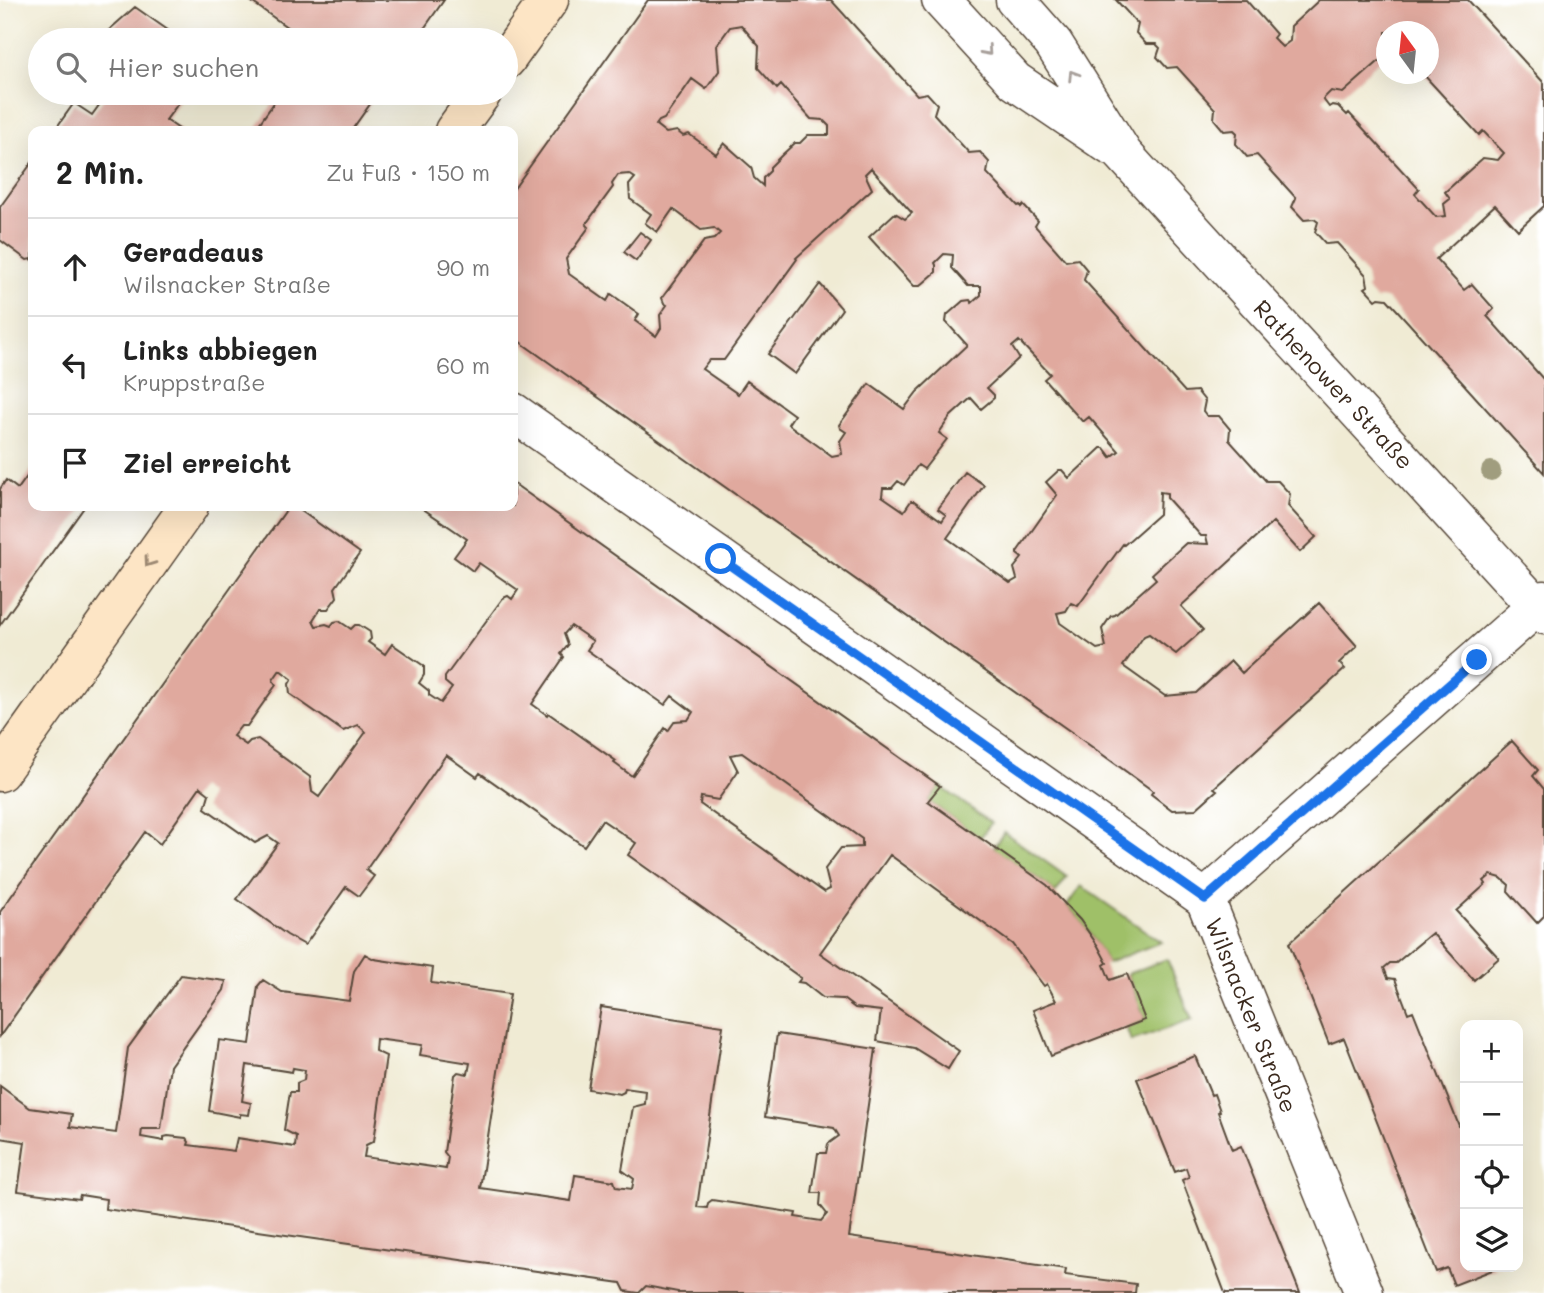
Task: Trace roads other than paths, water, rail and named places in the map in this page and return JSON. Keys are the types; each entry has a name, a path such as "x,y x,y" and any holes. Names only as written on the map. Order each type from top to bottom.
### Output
{"main road":[{"path":"518,43 549,0"},
{"path":"458,126 473,105"},
{"path":"0,772 184,511"}],"street":[{"name":"Rathenower Straße","path":"941,0 1015,81 1123,154"},
{"name":"Rathenower Straße","path":"1015,0 1053,43 1123,154 1542,607"},
{"name":"Wilsnacker Straße","path":"518,416 1205,899 1364,1293"},
{"path":"1205,899 1542,607"}]}
